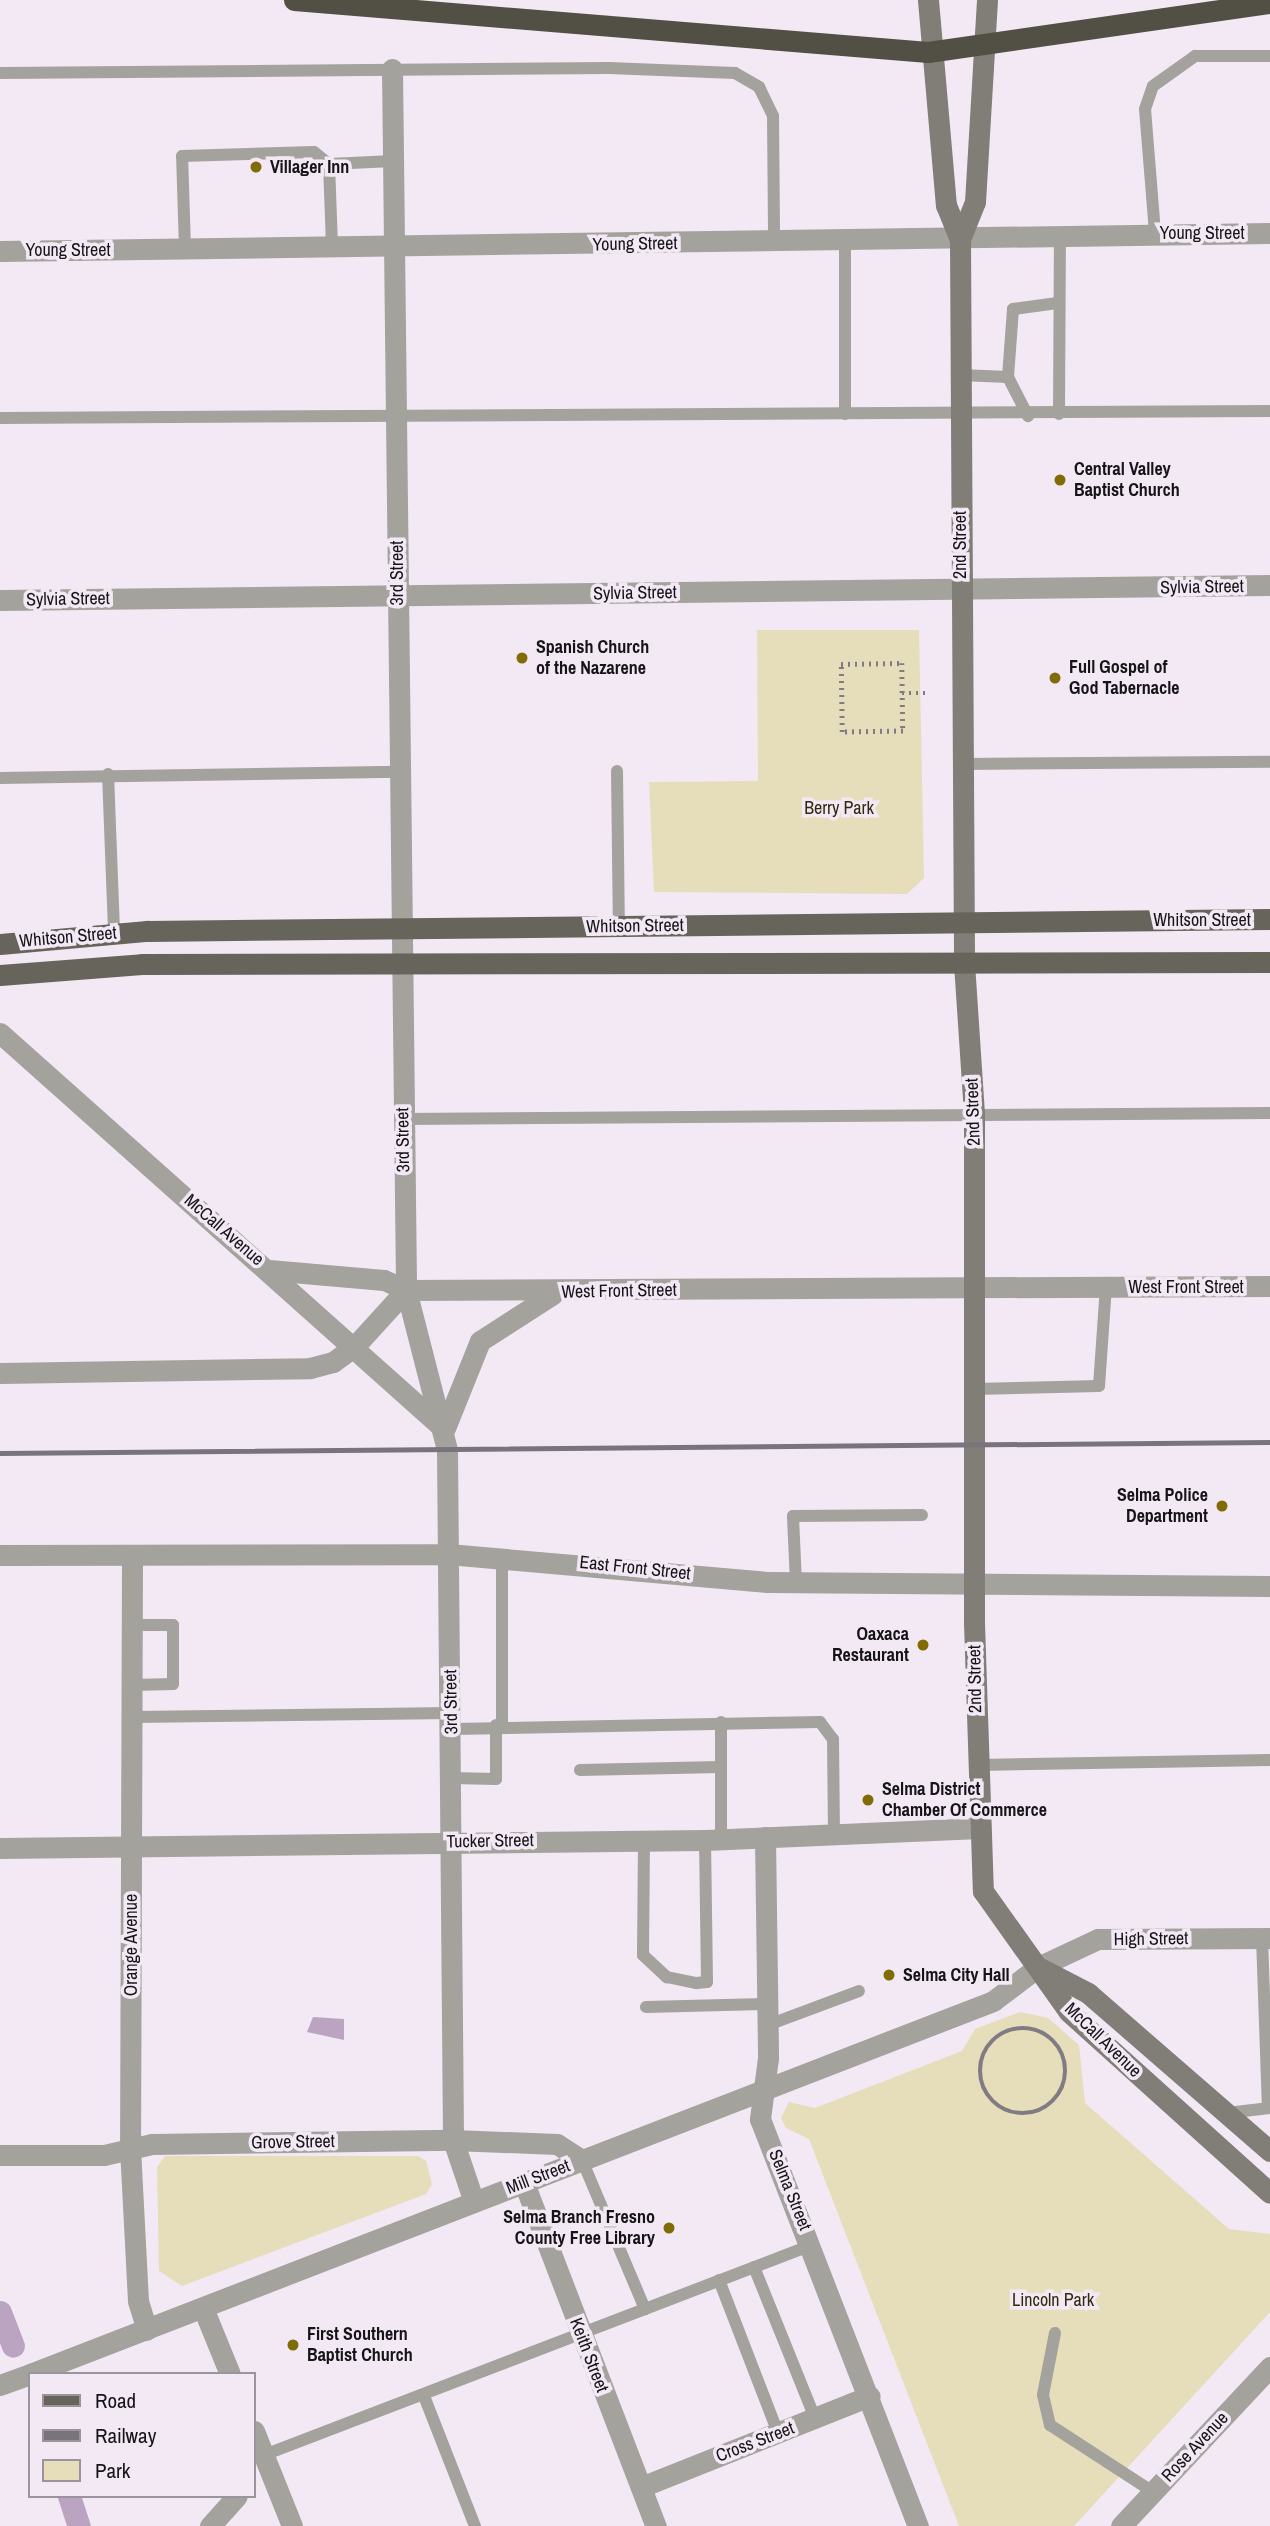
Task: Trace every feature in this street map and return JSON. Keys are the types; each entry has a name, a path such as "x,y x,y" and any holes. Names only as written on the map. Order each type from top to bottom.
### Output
{"highway":[{"path":"295,0 928,52 987,46 1270,3"}],"main road":[{"name":"2nd Street","path":"928,0 928,52 946,205 960,239"},
{"name":"2nd Street","path":"987,0 987,46 975,202 960,239 964,963 974,1113 974,1583 978,1765 984,1891 1038,1967"},
{"name":"Whitson Street","path":"0,944 114,933 1270,919"},
{"name":"Whitson Street","path":"0,975 142,964 1270,962"},
{"name":"McCall Avenue","path":"1038,1967 1088,1993 1270,2151"},
{"name":"McCall Avenue","path":"1038,1967 1069,2012 1270,2193"}],"street":[{"name":"3rd Street","path":"392,69 399,964 406,1290 445,1430 452,1721 453,2140 474,2202"},
{"name":"Young Street","path":"0,251 845,242 1060,234 1270,233"},
{"name":"Sylvia Street","path":"0,600 1270,586"},
{"name":"McCall Avenue","path":"0,1033 355,1346 445,1430"},
{"name":"West Front Street","path":"269,1270 384,1280 406,1290 556,1292 973,1285 1270,1286"},
{"path":"0,1373 310,1368 334,1362 355,1346 406,1290"},
{"path":"445,1430 480,1341 556,1292"},
{"name":"East Front Street","path":"0,1555 132,1558 448,1554 796,1583 1270,1586"},
{"name":"Orange Avenue","path":"132,1558 130,2148 138,2301 147,2330"},
{"name":"Tucker Street","path":"0,1848 713,1840 980,1828"},
{"name":"Selma Street","path":"765,1837 768,2015 760,2119 812,2245 918,2526"},
{"name":"High Street","path":"1038,1967 1098,1939 1266,1938"},
{"name":"Mill Street","path":"35,2372 993,2001 1038,1967"},
{"name":"Grove Street","path":"0,2155 104,2155 130,2148 453,2140 557,2144 582,2160"},
{"name":"Keith Street","path":"524,2183 656,2526"},
{"path":"203,2308 229,2372"},
{"name":"Rose Avenue","path":"1121,2526 1270,2367"},
{"name":"Mill Street","path":"0,2385 28,2375"},
{"name":"Cross Street","path":"641,2487 870,2396"},
{"path":"256,2441 261,2465 292,2526"},
{"path":"210,2526 235,2498"}],"lane":[{"path":"1155,233 1146,109 1153,86 1195,56 1270,56"},
{"path":"0,73 667,69 744,76 759,87 773,116 774,242"},
{"path":"185,249 182,156 314,152 329,164 394,160"},
{"path":"329,164 332,247"},
{"path":"1059,414 1060,234"},
{"path":"845,242 845,414"},
{"path":"1028,416 1008,377 1013,309 1058,303"},
{"path":"960,375 1008,377"},
{"path":"0,418 396,421 845,414 1028,416 1270,411"},
{"path":"962,764 1270,762"},
{"path":"617,771 619,926"},
{"path":"0,778 108,774 399,772"},
{"path":"108,774 114,933"},
{"path":"402,1119 1270,1113"},
{"path":"974,1389 1099,1386 1106,1287"},
{"path":"796,1583 793,1516 922,1515"},
{"path":"452,1778 496,1779 502,1557"},
{"path":"133,1625 173,1625 173,1684 133,1685"},
{"path":"133,1717 452,1721 499,1725 813,1721 829,1727 834,1833"},
{"path":"644,1840 643,1955 667,1977 696,1983 707,1982 721,1721"},
{"path":"978,1765 1270,1760"},
{"path":"580,1770 720,1767"},
{"path":"1227,2113 1269,2108 1266,1938"},
{"path":"646,2007 768,2015 859,1991"},
{"path":"582,2160 645,2309"},
{"path":"261,2465 424,2396 812,2245"},
{"path":"754,2267 815,2418"},
{"path":"719,2280 778,2433"},
{"path":"1055,2333 1043,2395 1050,2425 1153,2492"},
{"path":"424,2396 474,2526"}],"path":[{"path":"902,663 902,693 903,731 842,732 841,664 902,663"},
{"path":"902,693 925,693"},
{"path":"1040,2031 1064,2056 1061,2093 1042,2110 1005,2111 981,2082 982,2058 1005,2032 1040,2031"}],"green space":[{"name":"Berry Park","path":"757,630 919,630 924,878 907,894 654,892 649,782 758,781"},
{"name":"Lincoln Park","path":"1020,2012 1048,2018 1079,2045 1085,2103 1229,2229 1270,2234 1270,2312 1074,2526 959,2526 809,2139 786,2128 781,2118 789,2102 815,2108 962,2051 975,2029"},
{"path":"165,2156 418,2156 426,2161 432,2184 426,2194 182,2286 159,2271 157,2167"}],"shaded area":[{"path":"313,2017 344,2019 344,2040 307,2032"}],"waterway":[{"path":"0,2312 13,2346"},
{"path":"70,2498 79,2526"}],"railway":[{"path":"0,1453 1270,1442"}],"place":[{"name":"Villager Inn","path":"256,167"},
{"name":"Central Valley Baptist Church","path":"1060,480"},
{"name":"Spanish Church of the Nazarene","path":"522,658"},
{"name":"Full Gospel of God Tabernacle","path":"1055,678"},
{"name":"Selma Police Department","path":"1222,1506"},
{"name":"Oaxaca Restaurant","path":"923,1645"},
{"name":"Selma District Chamber Of Commerce","path":"868,1800"},
{"name":"Selma City Hall","path":"889,1975"},
{"name":"Selma Branch Fresno County Free Library","path":"669,2228"},
{"name":"First Southern Baptist Church","path":"293,2345"}]}
